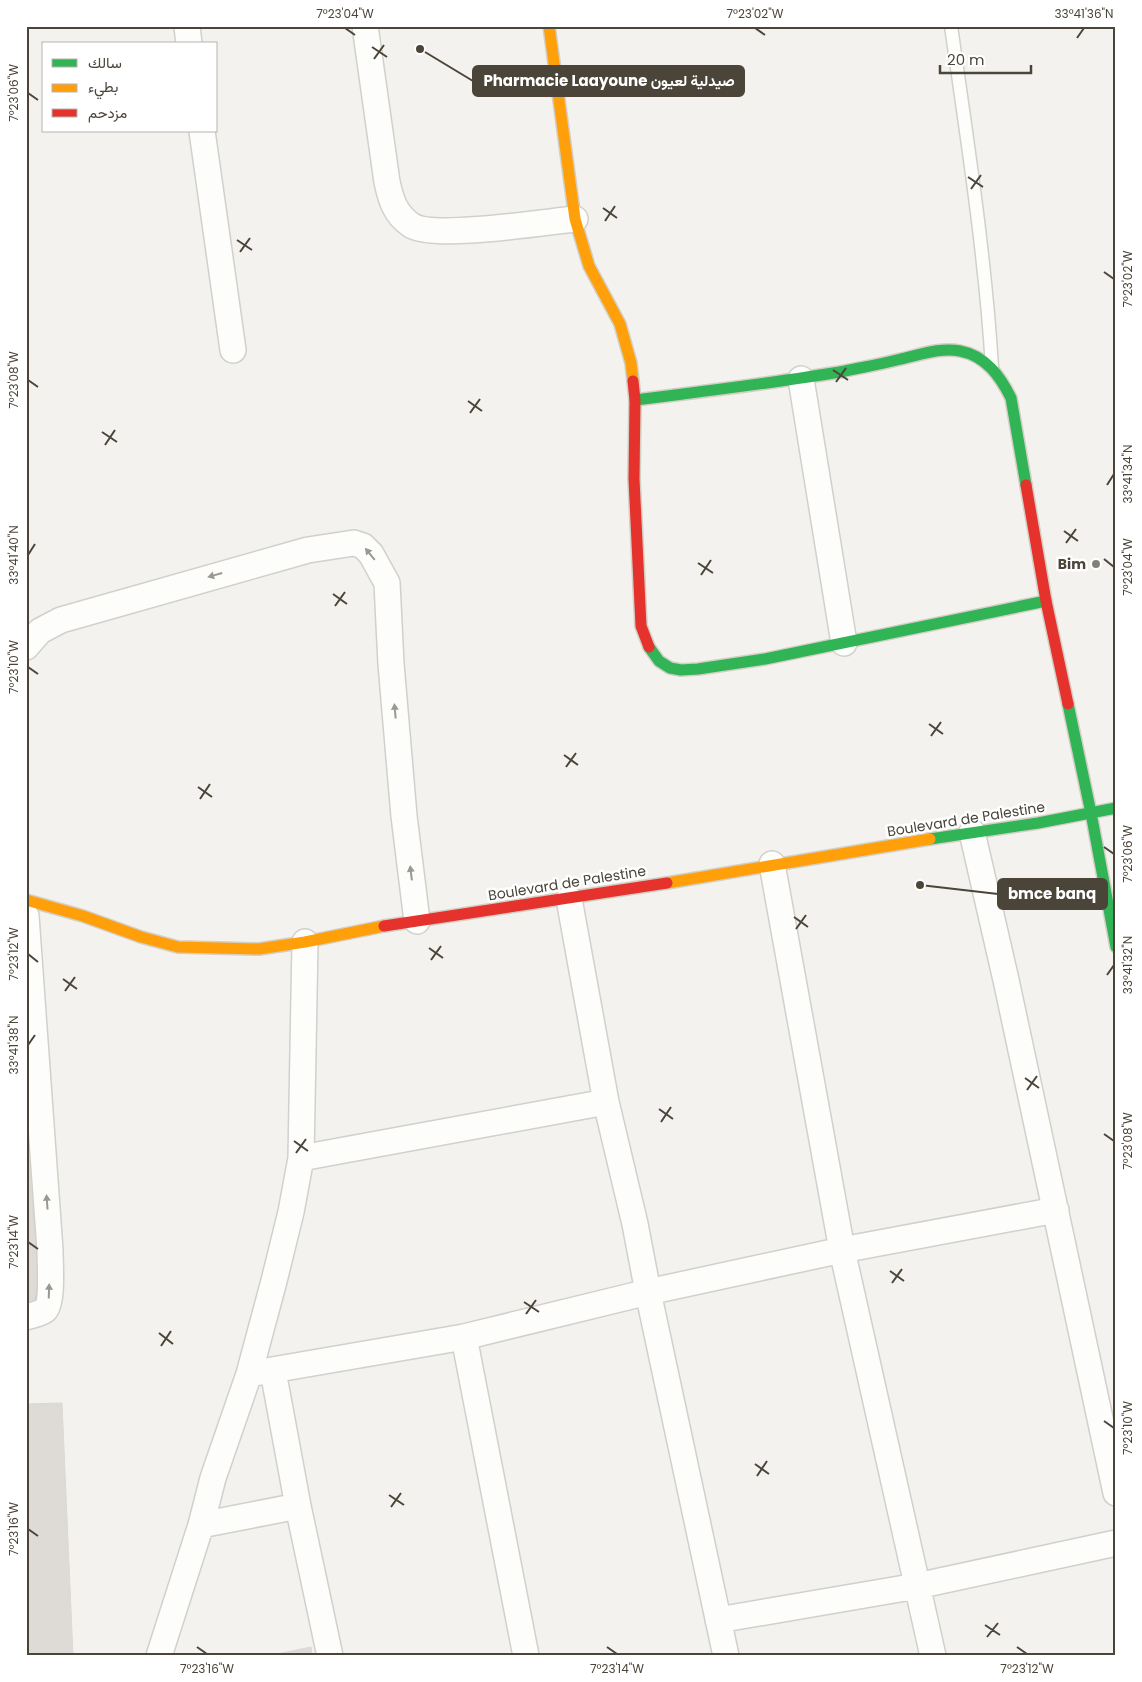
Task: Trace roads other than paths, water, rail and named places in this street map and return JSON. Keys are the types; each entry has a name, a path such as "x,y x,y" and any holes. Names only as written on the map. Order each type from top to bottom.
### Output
{"street":[{"path":"187,26 189,42"},
{"path":"365,26 387,182 392,203 400,216 412,226 420,229 454,232 575,219"},
{"path":"550,26 575,219 589,266 609,301 626,341 636,400 634,479 640,626 645,641 653,655 660,662 671,668 685,670 750,663 994,613 1046,600"},
{"path":"202,132 233,350"},
{"path":"636,400 801,378 900,360 936,350 959,350 976,355 992,367 1004,382 1011,398 1046,600 1091,813 1116,947"},
{"path":"801,378 844,643"},
{"path":"26,647 40,631 61,620 308,550 354,543 363,546 371,554 387,583 391,664 404,816 417,921"},
{"name":"Boulevard de Palestine","path":"26,900 83,916 141,937 178,947 258,949 417,921 569,899 772,864 1038,823 1116,808"},
{"path":"972,832 1116,1492"},
{"path":"772,864 842,1250 933,1656"},
{"path":"569,899 606,1102 635,1224 726,1656"},
{"path":"26,916 49,1241 50,1283 49,1304 44,1311 26,1317"},
{"path":"159,1656 201,1525 213,1478 249,1374 274,1281 302,1158 305,942"},
{"path":"302,1158 606,1102"},
{"path":"249,1374 464,1336 648,1292 842,1250 1056,1210"},
{"path":"464,1336 526,1656"},
{"path":"273,1371 298,1506 330,1656"},
{"path":"201,1525 298,1506"},
{"path":"718,1620 917,1586 1116,1543"}],"lane":[{"path":"951,26 978,217 992,367"}],"place":[{"name":"Pharmacie Laayoune صيدلية لعيون","path":"420,49"},
{"name":"Bim","path":"1096,564"},
{"name":"bmce banq","path":"920,885"}]}
